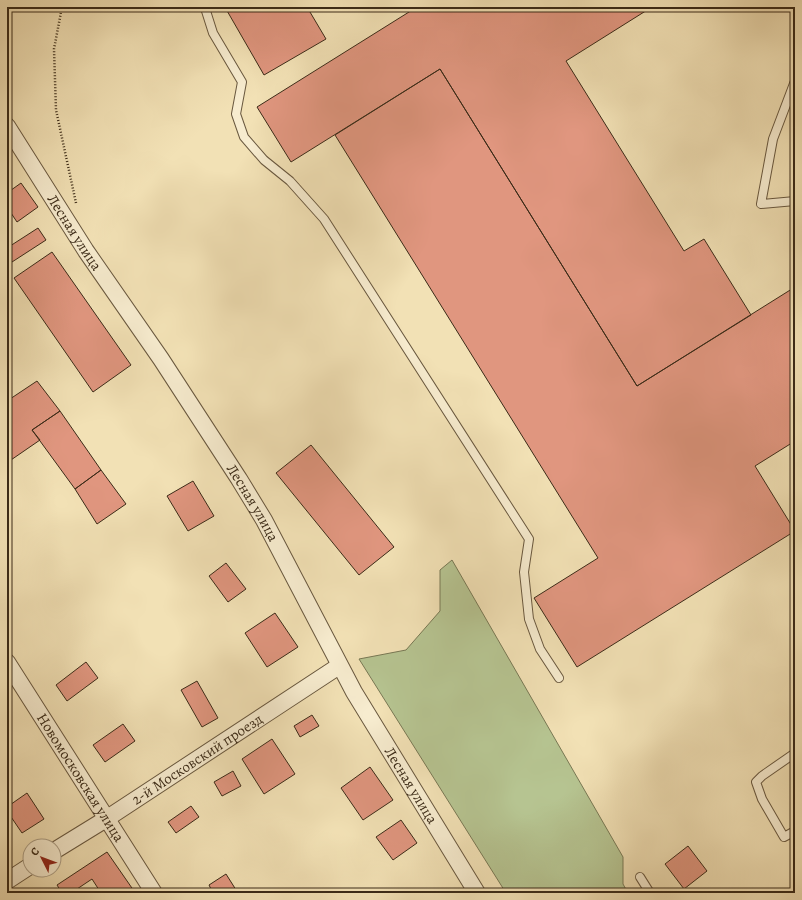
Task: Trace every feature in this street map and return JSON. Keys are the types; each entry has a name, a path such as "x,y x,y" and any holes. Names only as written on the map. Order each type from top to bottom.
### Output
{"street":[{"name":"Лесная улица","path":"7,126 86,251 161,359 240,479 264,520 339,666 477,893"},
{"name":"Новомосковская улица","path":"7,662 154,893"},
{"name":"2-й Московский проезд","path":"62,847 339,666"},
{"path":"7,881 22,871"}],"lane":[{"path":"207,7 206,11 213,33 242,82 236,114 244,137 264,160 290,181 324,220 529,539 524,572 529,619 540,650 559,678"},
{"path":"795,81 773,139 761,204 795,200"},
{"path":"795,753 762,776 756,782 762,799 784,837 795,831"},
{"path":"640,876 650,893"}],"path":[{"path":"62,7 54,48 56,110 76,204"}],"green space":[{"path":"452,560 623,857 623,884 628,893 506,893 359,659 406,650 440,611 440,570"}],"building":[{"path":"229,7 307,7 326,39 264,75 226,9"},
{"path":"417,7 652,7 566,61 684,251 704,239 751,315 637,386 440,69 291,162 257,107"},
{"path":"440,69 637,386 795,287 795,441 755,466 795,531 577,667 534,598 598,558 335,135"},
{"path":"21,183 38,207 17,222 7,207 7,193"},
{"path":"38,228 46,240 12,262 7,255 7,248"},
{"path":"52,252 131,365 93,392 14,278"},
{"path":"37,381 60,411 32,430 40,440 8,462 7,401"},
{"path":"60,411 101,470 75,489 32,430"},
{"path":"311,445 394,547 359,575 276,473"},
{"path":"101,470 126,504 97,524 75,489"},
{"path":"193,481 214,516 188,531 167,496"},
{"path":"226,563 246,589 228,602 209,576"},
{"path":"275,613 298,647 267,667 245,633"},
{"path":"86,662 98,678 67,701 56,685"},
{"path":"197,681 218,718 202,727 181,690"},
{"path":"312,715 319,726 300,737 294,726"},
{"path":"123,724 135,741 105,762 93,745"},
{"path":"272,739 295,774 264,794 242,759"},
{"path":"370,767 393,800 363,820 341,788"},
{"path":"233,771 241,786 222,796 214,782"},
{"path":"27,793 44,819 22,833 7,811 7,807"},
{"path":"191,806 199,817 176,833 168,822"},
{"path":"401,820 417,843 393,860 376,837"},
{"path":"688,846 707,871 684,889 665,864"},
{"path":"107,852 134,891 131,893 101,893 92,879 71,893 62,893 57,885"},
{"path":"226,874 238,893 213,893 209,885"}]}
